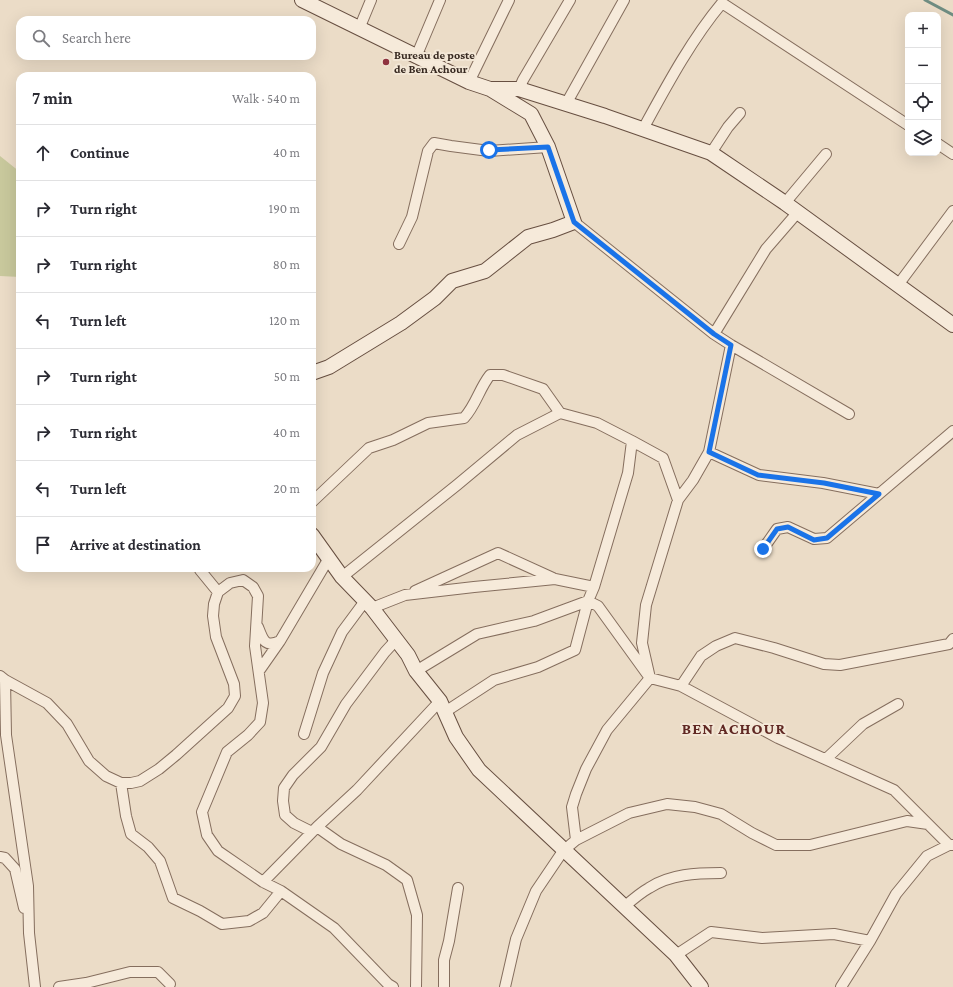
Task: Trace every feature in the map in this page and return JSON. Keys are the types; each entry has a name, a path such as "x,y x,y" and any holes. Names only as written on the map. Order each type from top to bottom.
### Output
{"street":[{"path":"302,0 416,57 469,82 490,89 531,114 548,147 574,222 714,334 849,414"},
{"path":"359,28 371,0"},
{"path":"416,57 440,0"},
{"path":"469,82 509,0"},
{"path":"519,89 570,0"},
{"path":"566,104 624,0"},
{"path":"643,129 708,20 722,3 905,123"},
{"path":"490,89 519,89 643,129 711,153 786,203 953,325"},
{"path":"711,153 728,127 740,113"},
{"path":"399,244 412,217 428,150 434,143 489,150 548,147"},
{"path":"941,146 953,154"},
{"path":"786,203 826,154"},
{"path":"898,285 953,211"},
{"path":"714,334 766,249 798,212"},
{"path":"316,371 329,366 401,324 435,298 452,281 485,271 528,237 574,222"},
{"path":"650,678 642,643 646,605 678,500 693,480 709,452 731,345"},
{"path":"316,498 369,448 392,440 428,423 464,418 472,409 490,375 503,375 543,389 560,413 597,423 663,458 678,500"},
{"path":"342,577 517,435 560,413"},
{"path":"763,549 777,529 788,527 814,540 827,538 953,431"},
{"path":"263,882 314,830 443,707 494,680 538,667 575,650 588,601 594,587 628,473 632,441"},
{"path":"709,452 758,475 824,483 879,494"},
{"path":"316,540 342,577 369,604 408,655 416,672 443,707 456,737 479,770 676,955 701,987"},
{"path":"405,595 498,554 555,579 594,587"},
{"path":"259,671 280,641 329,558"},
{"path":"202,572 218,592"},
{"path":"304,734 323,673 342,632 369,604 405,595 555,579"},
{"path":"2,678 47,703 67,724 89,761 106,776 121,783 140,781 159,770 228,708 235,696 234,684 216,637 213,616 214,604 218,592 230,583 243,580 253,587 258,596 256,646 263,703 260,722 248,735 227,752 202,812 207,835 218,851 263,882 281,891 334,928 388,984 393,987"},
{"path":"416,672 477,634 534,621 588,601 598,606 650,678 681,686 778,738 894,790 951,845 928,856 896,894 870,941 841,987"},
{"path":"256,622 263,639 268,644 272,645 280,641"},
{"path":"681,686 701,656 716,646 735,638 774,648 824,664 840,665 949,644 953,639"},
{"path":"396,640 385,652 346,704 321,747 293,775 284,788 283,801 285,815 294,823 314,830 386,865 407,880 417,915 416,987"},
{"path":"2,678 6,735 28,886 29,925 35,987"},
{"path":"576,840 572,807 586,768 607,730 650,678"},
{"path":"826,759 863,724 898,704"},
{"path":"121,783 130,834 148,847 160,861 173,898 200,910 222,924 249,921 263,913 281,891"},
{"path":"505,987 516,939 536,891 564,850 576,840 629,813 667,804 695,807 721,814 752,833 776,845 810,845 907,821 928,824"},
{"path":"0,857 5,858 15,869 29,925"},
{"path":"624,907 650,887 665,880 693,873 721,873"},
{"path":"444,987 444,960 449,941 458,888"},
{"path":"676,955 711,932 762,938 834,934 870,941"},
{"path":"58,987 86,983 130,972 158,972 170,984"}],"green space":[{"path":"0,156 16,169 16,277 0,276"}],"waterway":[{"path":"925,0 953,15"}],"place":[{"name":"Bureau de poste de Ben Achour","path":"386,62"}],"district":[{"name":"BEN ACHOUR","path":"734,728"}],"route":[{"path":"489,150 548,147 574,222 714,334 731,345 709,452 758,475 824,483 879,494 827,538 814,540 788,527 777,529 763,549"}]}
